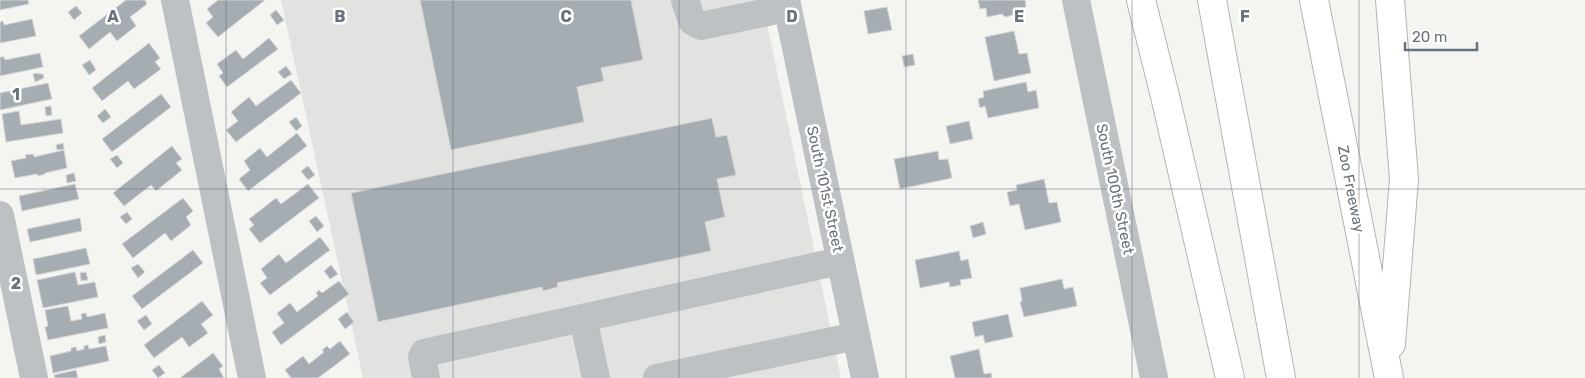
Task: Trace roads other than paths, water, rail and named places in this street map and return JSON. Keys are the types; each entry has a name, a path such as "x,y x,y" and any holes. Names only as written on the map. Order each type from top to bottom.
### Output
{"highway":[{"path":"1141,0 1230,378"},
{"path":"1212,0 1281,378"},
{"name":"Zoo Freeway","path":"1314,0 1389,378"},
{"path":"1389,378 1404,179 1390,0"}],"street":[{"path":"175,0 252,378"},
{"path":"685,0 692,21 701,26 735,9 786,4"},
{"name":"South 100th Street","path":"1076,0 1154,378"},
{"name":"South 101st Street","path":"786,4 865,378"},
{"path":"0,215 34,378"},
{"path":"426,378 422,357 424,353 840,261"},
{"path":"583,318 596,378"},
{"path":"657,378 856,336"}]}
